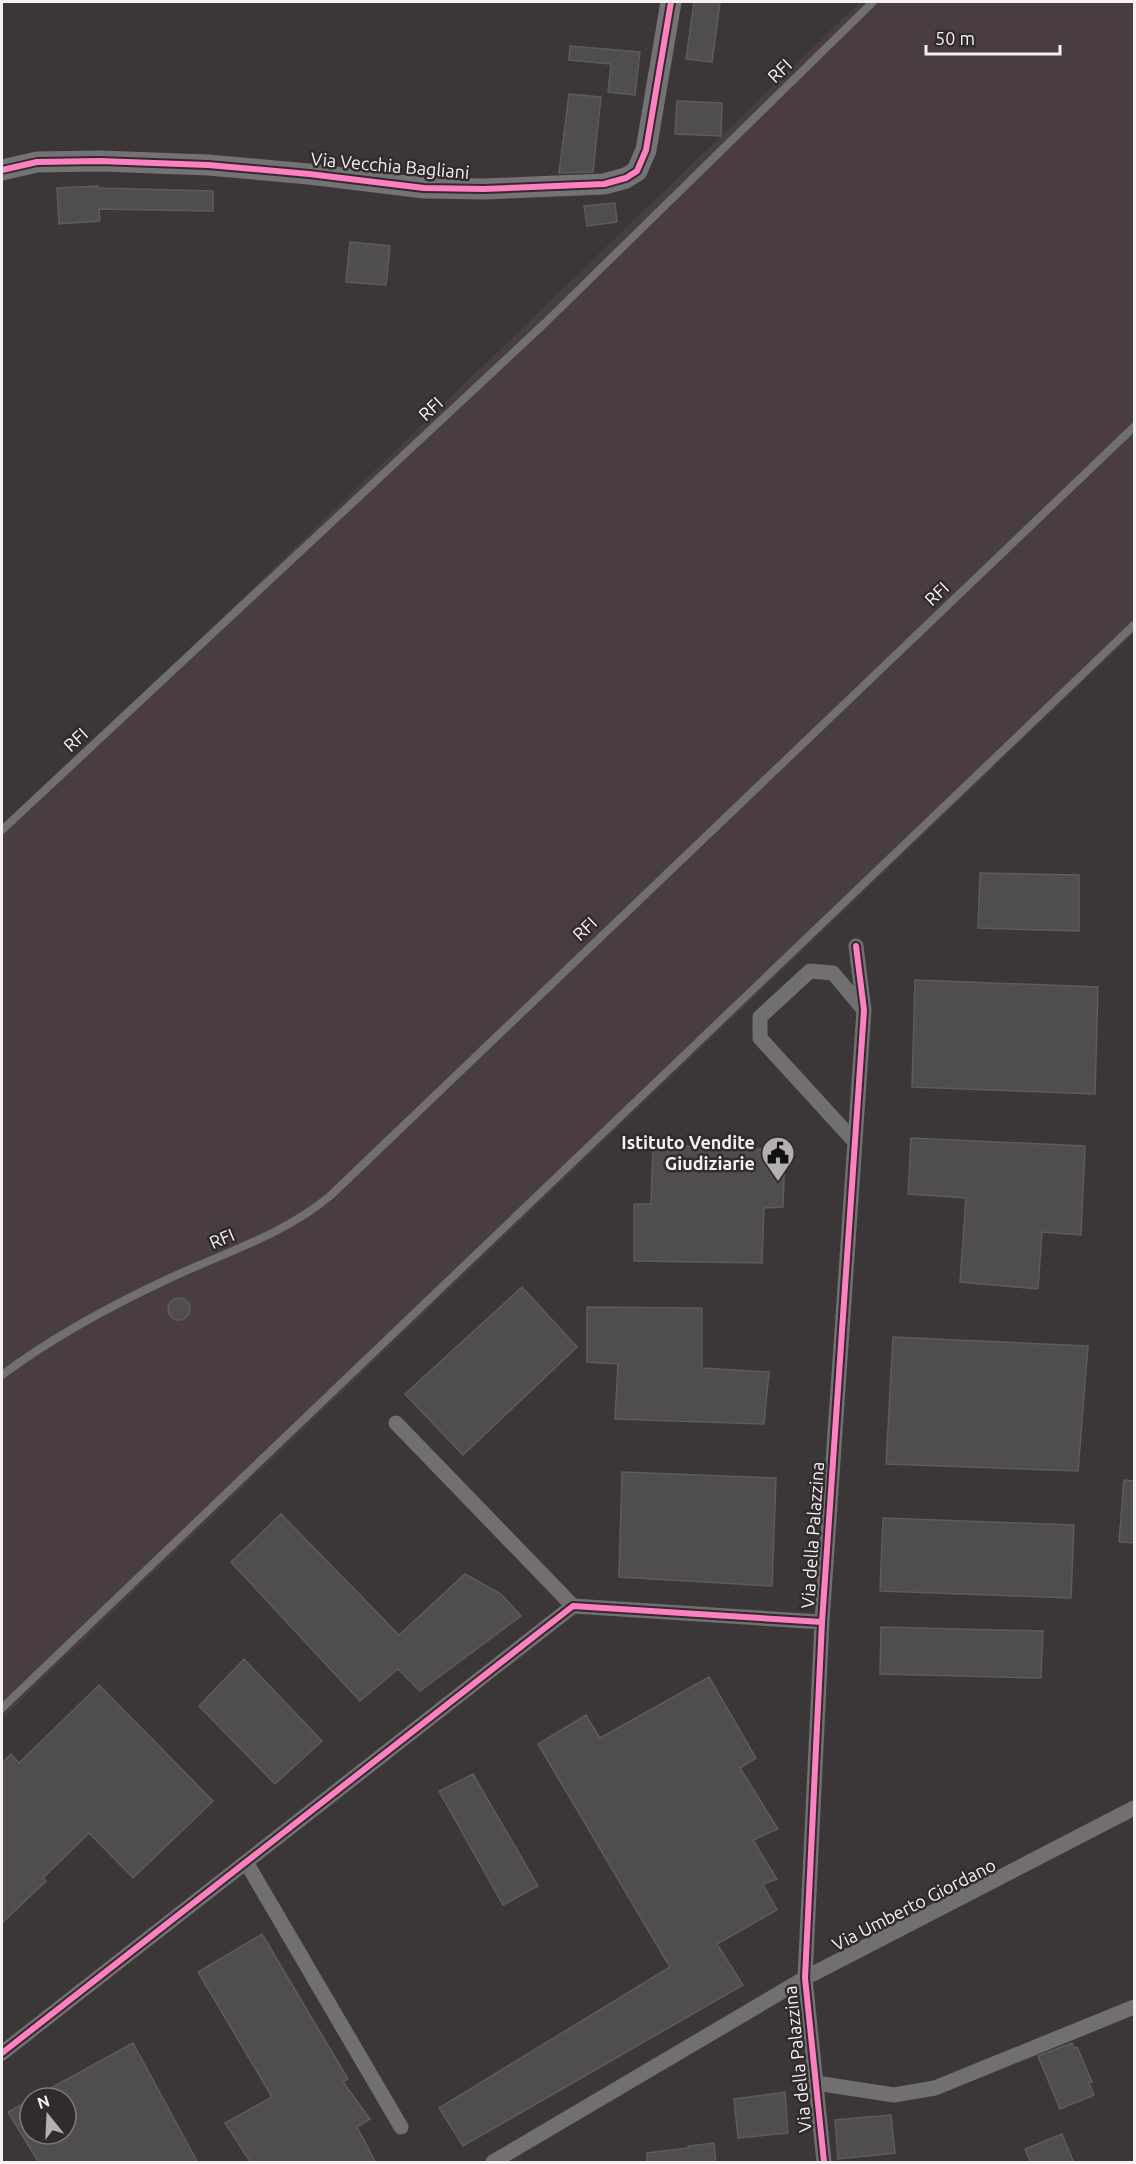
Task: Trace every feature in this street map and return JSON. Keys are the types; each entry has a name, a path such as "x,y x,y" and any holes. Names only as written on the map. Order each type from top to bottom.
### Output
{"street":[{"name":"Via Vecchia Bagliani","path":"2,170 37,162 100,161 208,165 424,188 484,189 604,184 626,178 637,171 646,150 671,2"},
{"name":"Via della Palazzina","path":"824,2163 805,1978 822,1622 864,1010 856,946"},
{"path":"855,1142 760,1038 760,1017 810,971 833,972 864,1010"},
{"path":"396,1423 573,1606"},
{"path":"2,2053 573,1606 822,1622"},
{"name":"Via Umberto Giordano","path":"493,2163 805,1978 1134,1808"},
{"path":"246,1862 400,2127"},
{"path":"816,2084 894,2095 935,2088 1134,2007"}],"lane":[{"name":"RFI","path":"2,830 545,323 873,2"},
{"name":"RFI","path":"2,1375 27,1356 98,1315 168,1279 293,1224 330,1197 564,970 1134,427"},
{"path":"2,1708 1134,625"}],"shaded area":[{"path":"860,2 1134,2 1134,633 2,1718 2,830"}],"building":[{"path":"694,2 720,3 712,62 686,59"},
{"path":"570,46 640,52 635,95 608,92 611,64 569,60"},
{"path":"569,94 601,97 593,172 559,173"},
{"path":"677,101 722,103 721,136 675,134"},
{"path":"98,186 98,188 213,191 213,211 99,209 100,221 59,224 57,188"},
{"path":"615,203 617,222 587,226 584,206"},
{"path":"350,242 390,246 386,285 346,282"},
{"path":"980,873 1079,875 1079,931 978,928"},
{"path":"915,980 1098,987 1095,1094 912,1087"},
{"path":"911,1138 1085,1146 1081,1235 1042,1232 1038,1289 960,1282 966,1198 908,1194"},
{"path":"653,1145 785,1150 783,1207 764,1208 762,1263 634,1261 634,1204 651,1204"},
{"path":"522,1287 577,1347 463,1455 405,1394"},
{"path":"175,1298 183,1298 190,1305 190,1313 183,1320 175,1320 168,1313 168,1305"},
{"path":"587,1307 702,1308 702,1368 769,1372 764,1424 615,1419 618,1364 587,1362"},
{"path":"893,1337 1088,1346 1078,1471 886,1464"},
{"path":"622,1472 776,1478 772,1586 619,1577"},
{"path":"1124,1480 1134,1481 1134,1543 1119,1542"},
{"path":"281,1514 399,1635 465,1574 501,1594 521,1616 420,1691 398,1669 360,1701 231,1562"},
{"path":"883,1518 1074,1525 1071,1598 880,1591"},
{"path":"881,1627 1043,1631 1041,1678 880,1674"},
{"path":"244,1659 322,1741 275,1784 199,1706"},
{"path":"709,1677 756,1758 740,1768 778,1829 753,1840 777,1879 763,1884 777,1910 717,1944 743,1985 463,2146 439,2108 670,1967 538,1744 586,1715 600,1738"},
{"path":"99,1685 213,1801 133,1878 89,1833 43,1878 46,1881 2,1923 2,1763 11,1754 19,1763"},
{"path":"473,1774 538,1886 503,1905 439,1791"},
{"path":"262,1934 348,2079 343,2082 370,2119 357,2127 376,2163 251,2163 225,2123 272,2097 198,1972"},
{"path":"133,2043 198,2163 39,2163 29,2146 78,2146 78,2086 55,2086"},
{"path":"1072,2043 1074,2048 1077,2047 1092,2082 1089,2083 1094,2095 1060,2109 1038,2056"},
{"path":"785,2092 788,2133 738,2138 734,2099"},
{"path":"18,2107 18,2128 8,2112"},
{"path":"891,2115 895,2153 838,2159 835,2120"},
{"path":"1062,2134 1074,2163 1031,2163 1025,2149"},
{"path":"714,2143 716,2163 647,2163 647,2153"}],"cycle path":[{"path":"2,170 37,162 100,161 208,165 424,188 484,189 604,184 626,178 637,171 646,150 671,2"},
{"path":"824,2162 805,1978 822,1622 864,1010 856,946"},
{"path":"2,2053 573,1606 822,1622"}],"place":[{"name":"Istituto Vendite Giudiziarie","path":"778,1182"}]}
